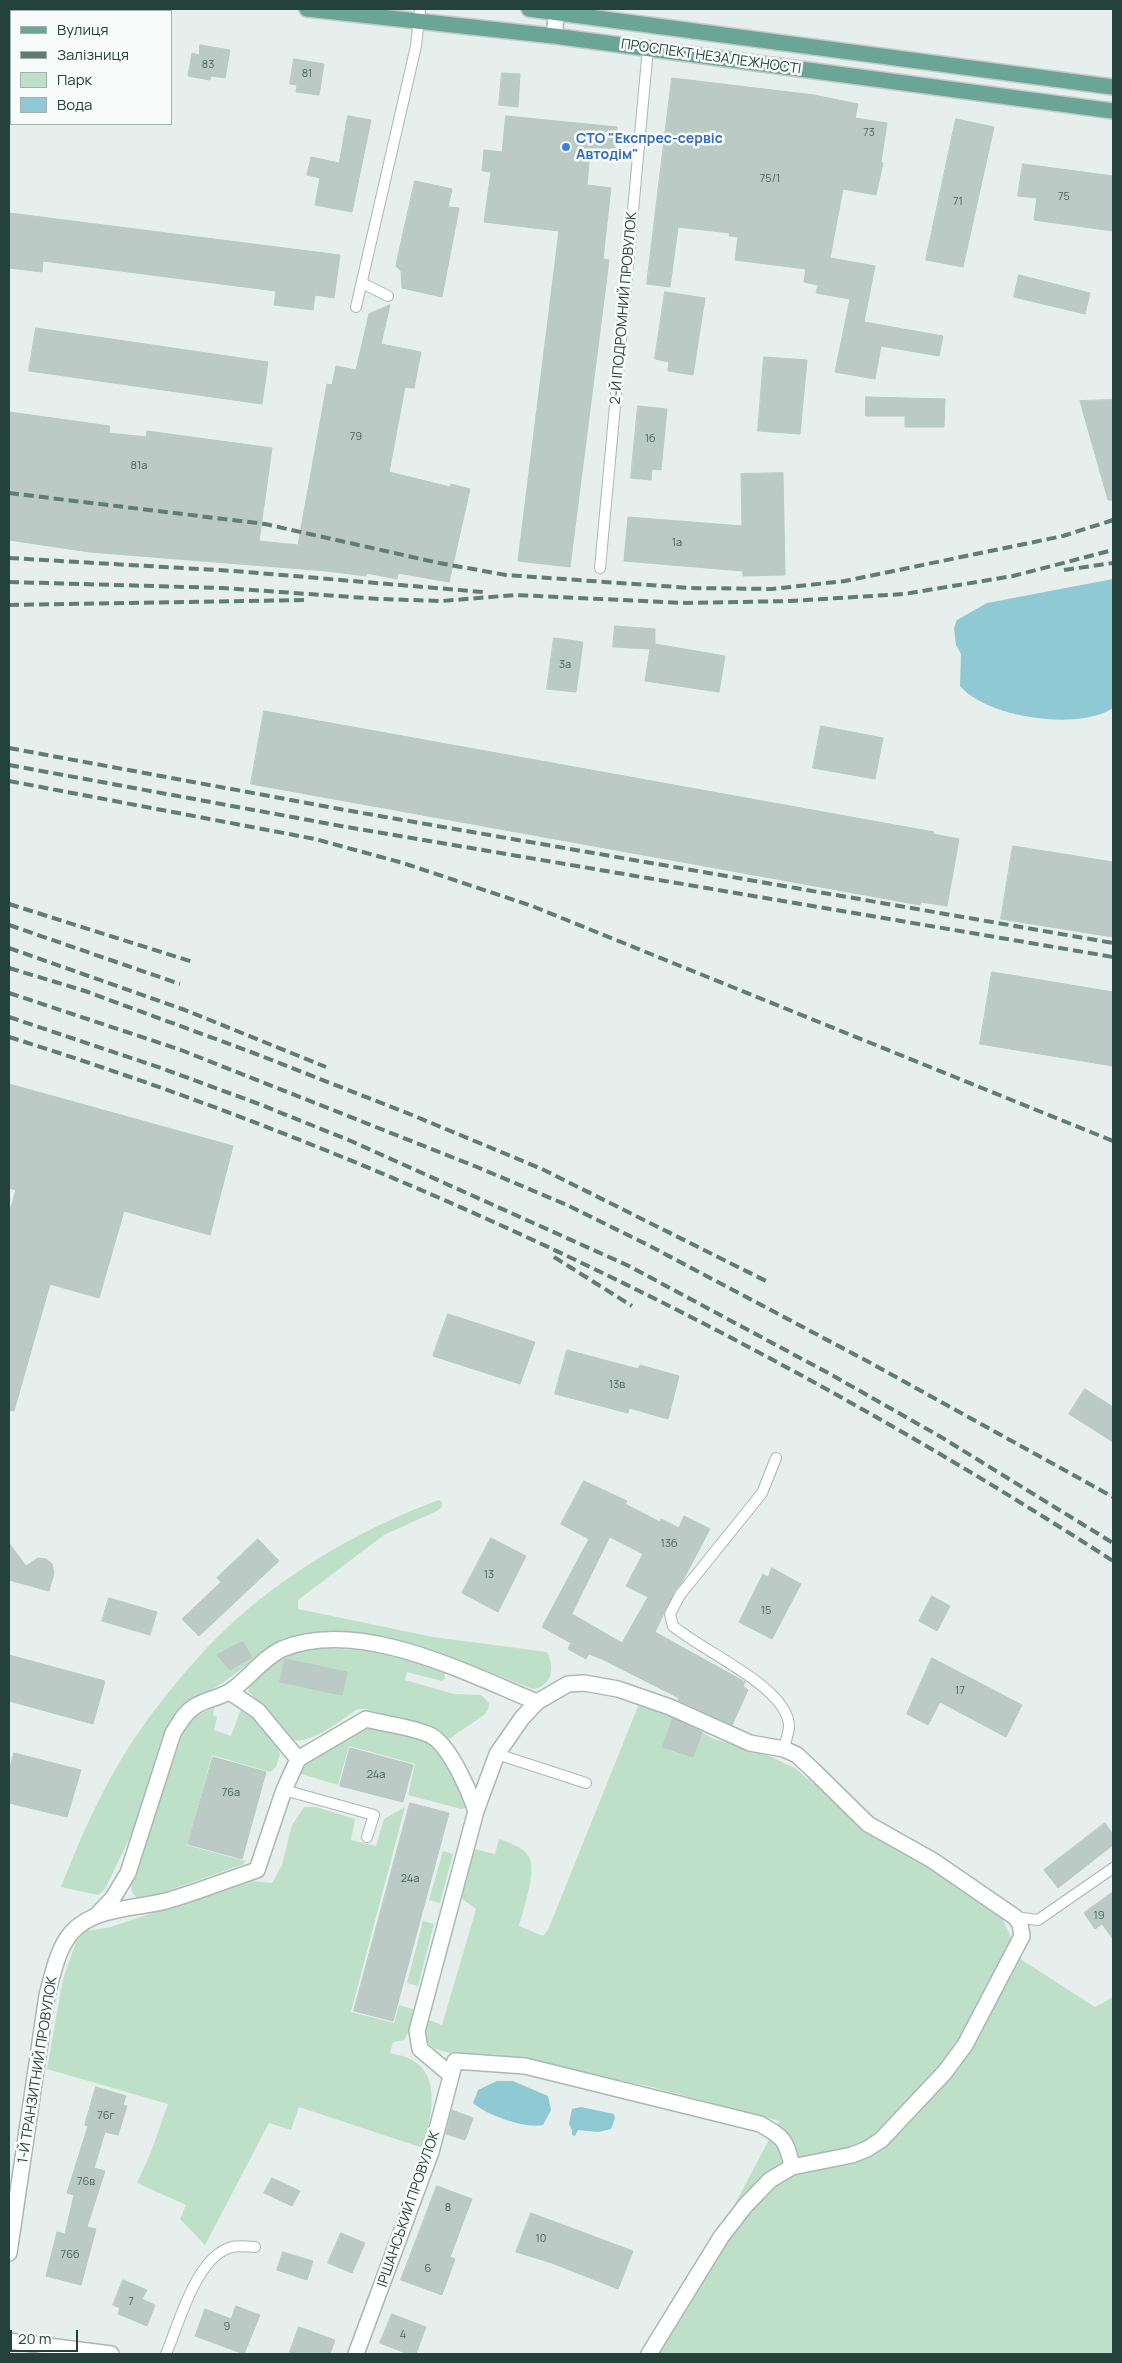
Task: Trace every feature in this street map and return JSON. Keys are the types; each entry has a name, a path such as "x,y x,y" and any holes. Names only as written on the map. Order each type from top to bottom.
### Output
{"main road":[{"name":"ПРОСПЕКТ НЕЗАЛЕЖНОСТІ","path":"307,9 419,15 554,36 1113,111"},
{"name":"ПРОСПЕКТ НЕЗАЛЕЖНОСТІ","path":"529,9 557,10 662,28 1113,87"}],"street":[{"path":"554,36 557,10"},
{"path":"97,1915 113,1898 128,1873 173,1734 185,1714 194,1706 230,1692 281,1650 305,1642 337,1640 373,1643 411,1651 537,1702"},
{"path":"649,2354 721,2237 745,2206 770,2180 792,2167 852,2155 867,2149 886,2135 945,2072 965,2045 1022,1936 1020,1924 1015,1917 932,1860 868,1824 797,1755 784,1749 750,1743 670,1707 618,1689 584,1683 568,1684 537,1702 522,1718 497,1754 476,1811 417,2032 420,2049 453,2068 525,2066 760,2124 779,2135 788,2146 792,2167"},
{"path":"230,1692 258,1712 298,1759"},
{"path":"284,1790 298,1759 366,1719 431,1736 442,1745 469,1790 476,1811"},
{"name":"1-Й ТРАНЗИТНИЙ ПРОВУЛОК","path":"9,2253 47,1995 57,1959 65,1941 73,1931 97,1915 167,1900 257,1870 284,1790"},
{"name":"ІРШАНСЬКИЙ ПРОВУЛОК","path":"356,2354 431,2152 453,2068"},
{"path":"9,2341 111,2354"}],"lane":[{"path":"356,308 416,46 419,15"},
{"name":"2-Й ІПОДРОМНИЙ ПРОВУЛОК","path":"600,568 648,48"},
{"path":"362,283 388,296"},
{"path":"776,1458 762,1493 680,1595 670,1614 673,1626 688,1639 765,1687 777,1699 787,1715 789,1728 784,1749"},
{"path":"497,1754 586,1783"},
{"path":"284,1790 374,1815 367,1837"},
{"path":"1022,1936 1038,1920 1113,1868"},
{"path":"1015,1917 1038,1920"},
{"path":"166,2354 199,2276 214,2255 232,2247 255,2247"}],"green space":[{"path":"439,1500 442,1502 442,1507 437,1511 384,1535 298,1600 298,1609 433,1637 547,1652 551,1664 548,1680 533,1689 417,1645 346,1634 268,1649 224,1682 181,1708 162,1738 132,1833 105,1889 98,1895 61,1887 97,1804 130,1745 164,1698 215,1639 263,1597 310,1563 386,1522"},
{"path":"326,1648 399,1653 444,1668 445,1678 442,1681 407,1672 405,1680 454,1694 481,1695 489,1703 488,1710 484,1715 449,1739 424,1725 365,1709 358,1709 316,1736 298,1740 290,1739 248,1691 256,1678 279,1660 302,1650","holes":["285,1659 346,1672 342,1694 280,1682"]},
{"path":"641,1699 714,1739 767,1755 795,1768 843,1809 869,1824 932,1870 973,1894 1001,1916 1022,1960 1095,2007 1113,1997 1113,2354 655,2354 779,2121 652,2087 557,2067 449,2053 433,2048 425,2039 426,2019 442,2025 476,1909 461,1898 474,1849 495,1854 499,1839 516,1846 527,1854 531,1863 530,1881 519,1926 543,1936 548,1930"},
{"path":"214,1708 213,1715 217,1717 214,1730 231,1736 240,1711 259,1722 274,1740 280,1754 276,1767 270,1772 212,1755 187,1845 245,1861 244,1864 139,1901 132,1892 131,1886 181,1738 193,1717"},
{"path":"371,1725 427,1740 438,1752 451,1772 462,1793 466,1808 461,1809 408,1795 415,1764 349,1746 338,1785 301,1774 306,1763 364,1726"},
{"path":"304,1807 316,1807 355,1819 351,1840 376,1846 384,1819 405,1807 351,2012 394,2023 399,2005 416,2010 404,2040 393,2042 390,2053 412,2060 422,2068 428,2077 432,2101 429,2126 423,2148 299,2107 291,2130 269,2123 205,2245 180,2219 186,2205 137,2183 151,2152 168,2104 47,2069 63,1979 76,1942 86,1931 111,1927 233,1885 252,1881 272,1883 282,1865 292,1825"},
{"path":"443,1851 453,1854 440,1903 429,1900"},
{"path":"423,1921 434,1924 418,1986 407,1983"}],"water":[{"path":"1113,579 1113,708 1098,715 1079,719 1034,718 991,706 973,697 960,686 961,654 956,645 954,628 957,620 987,603"},
{"path":"497,2081 513,2081 548,2096 551,2110 543,2125 527,2125 507,2120 479,2108 473,2103 478,2090"},
{"path":"581,2107 614,2114 615,2118 611,2129 598,2132 578,2130 575,2136 572,2135 569,2124 572,2109"}],"building":[{"path":"200,45 230,50 225,78 211,76 210,80 188,76 192,53 199,55"},
{"path":"294,59 324,64 319,95 296,92 297,85 290,84"},
{"path":"502,73 520,74 518,107 499,105"},
{"path":"672,78 814,95 858,104 855,118 887,123 881,162 883,163 876,195 843,189 830,258 875,266 864,322 943,336 939,356 881,346 875,379 835,372 850,299 816,293 818,285 804,282 806,269 735,260 738,237 729,236 730,233 678,227 670,287 647,284"},
{"path":"348,116 371,120 352,212 315,205 320,178 307,175 311,157 339,163"},
{"path":"506,116 617,127 614,154 590,151 587,185 611,188 603,259 609,260 570,567 518,561 559,231 484,222 491,172 482,171 484,150 502,152"},
{"path":"956,119 994,127 963,267 926,260"},
{"path":"1023,164 1113,176 1113,231 1034,220 1037,198 1018,196"},
{"path":"415,181 452,189 448,207 459,208 442,297 402,288 401,271 396,266"},
{"path":"9,213 340,255 334,298 315,295 313,310 274,305 276,291 43,261 42,272 9,268"},
{"path":"1019,275 1090,293 1085,314 1014,297"},
{"path":"665,292 705,298 693,375 668,371 669,362 655,359"},
{"path":"390,305 381,344 421,352 414,388 405,387 389,472 450,487 451,484 470,489 449,582 398,573 397,579 366,573 366,576 327,571 90,552 9,540 9,412 110,426 109,433 146,437 147,431 272,448 259,541 298,545 327,384 332,385 336,366 356,370 369,314"},
{"path":"36,328 268,362 262,404 29,371"},
{"path":"764,357 807,360 800,434 758,431"},
{"path":"866,397 945,399 944,427 905,427 905,416 866,416"},
{"path":"1113,400 1113,500 1108,500 1080,401"},
{"path":"638,406 667,409 661,470 652,469 651,480 631,478"},
{"path":"783,473 785,575 743,576 743,571 624,561 628,517 742,526 741,474"},
{"path":"615,626 655,629 655,644 725,656 719,692 645,681 650,649 613,647"},
{"path":"554,638 583,642 576,692 547,689"},
{"path":"264,711 934,832 933,834 959,839 947,906 921,902 920,905 251,784"},
{"path":"821,726 883,738 875,779 813,768"},
{"path":"1013,846 1113,862 1113,937 1001,919"},
{"path":"992,972 1113,992 1113,1066 980,1044"},
{"path":"9,1084 233,1146 210,1235 124,1211 99,1298 50,1284 14,1411 9,1410 9,1214 16,1190 9,1188"},
{"path":"448,1314 535,1342 520,1384 433,1356"},
{"path":"567,1350 638,1369 640,1365 679,1376 668,1419 629,1408 628,1413 555,1394"},
{"path":"1085,1389 1113,1407 1113,1442 1069,1414"},
{"path":"584,1481 627,1501 625,1504 660,1522 661,1519 679,1528 684,1516 710,1529 682,1582 674,1592 655,1632 745,1682 743,1686 748,1690 732,1725 678,1700 679,1698 602,1659 589,1654 586,1659 568,1649 571,1643 542,1627 589,1539 561,1524","holes":["610,1537 643,1554 626,1586 648,1597 622,1643 572,1614"]},
{"path":"491,1538 526,1556 498,1612 462,1593"},
{"path":"258,1539 279,1561 199,1636 182,1619 221,1582 217,1578"},
{"path":"9,1543 26,1566 38,1558 46,1559 52,1564 54,1573 49,1591 9,1580"},
{"path":"772,1568 801,1584 772,1639 739,1622 763,1574 768,1577"},
{"path":"932,1596 950,1606 937,1631 919,1621"},
{"path":"109,1598 157,1612 150,1635 102,1621"},
{"path":"243,1642 252,1657 230,1670 217,1655"},
{"path":"9,1655 105,1681 93,1724 9,1701"},
{"path":"932,1658 1022,1705 1006,1737 940,1702 928,1725 907,1714"},
{"path":"285,1659 347,1672 342,1695 280,1682"},
{"path":"673,1718 702,1732 693,1757 663,1747"},
{"path":"350,1748 413,1765 403,1802 340,1786"},
{"path":"14,1753 81,1770 67,1817 9,1803 9,1772"},
{"path":"213,1757 266,1772 242,1859 188,1844"},
{"path":"410,1803 449,1813 393,2021 354,2011"},
{"path":"1105,1823 1113,1834 1113,1845 1058,1888 1044,1870"},
{"path":"1113,1892 1113,1939 1102,1924 1095,1929 1084,1913"},
{"path":"96,2087 126,2096 123,2105 127,2106 118,2135 105,2132 94,2168 105,2171 87,2227 96,2229 81,2285 46,2276 57,2232 65,2234 74,2195 67,2193 88,2126 85,2125"},
{"path":"452,2110 473,2118 465,2140 446,2134"},
{"path":"272,2178 300,2191 292,2206 264,2193"},
{"path":"437,2186 472,2199 450,2257 455,2259 442,2295 401,2280"},
{"path":"531,2213 633,2251 618,2289 552,2263 516,2252"},
{"path":"341,2233 365,2243 352,2273 328,2263"},
{"path":"283,2252 313,2261 307,2280 277,2270"},
{"path":"123,2280 147,2290 142,2299 155,2305 147,2326 118,2314 120,2308 113,2305"},
{"path":"236,2306 260,2315 244,2354 195,2336 205,2309 231,2319"},
{"path":"392,2314 426,2327 416,2354 408,2354 380,2343"},
{"path":"299,2327 335,2340 330,2354 289,2354"}],"railway":[{"path":"9,493 265,524 439,563 506,575 691,588 772,589 845,581 1063,536 1113,520"},
{"path":"9,582 223,588 380,599 442,601 515,595 686,603 790,601 904,594 1013,576 1113,550"},
{"path":"9,558 234,571 483,592"},
{"path":"1064,570 1113,563"},
{"path":"9,605 309,600"},
{"path":"9,748 345,810 1113,943"},
{"path":"9,765 341,826 1113,957"},
{"path":"9,781 315,839 403,863 532,906 1113,1141"},
{"path":"9,904 193,962"},
{"path":"9,925 180,984"},
{"path":"9,948 185,1010 326,1067"},
{"path":"9,968 85,991 251,1052 412,1115 542,1169 770,1283"},
{"path":"9,993 181,1050 477,1167 567,1205 648,1245 867,1361 1113,1497"},
{"path":"9,1017 161,1068 259,1104 351,1141 629,1266 830,1374 941,1437 1113,1543"},
{"path":"9,1037 154,1085 298,1139 439,1198 579,1262 716,1330 851,1403 983,1480 1113,1561"},
{"path":"554,1257 632,1306"}],"place":[{"name":"СТО \"Експрес-сервіс Автодім\"","path":"566,147"}]}
